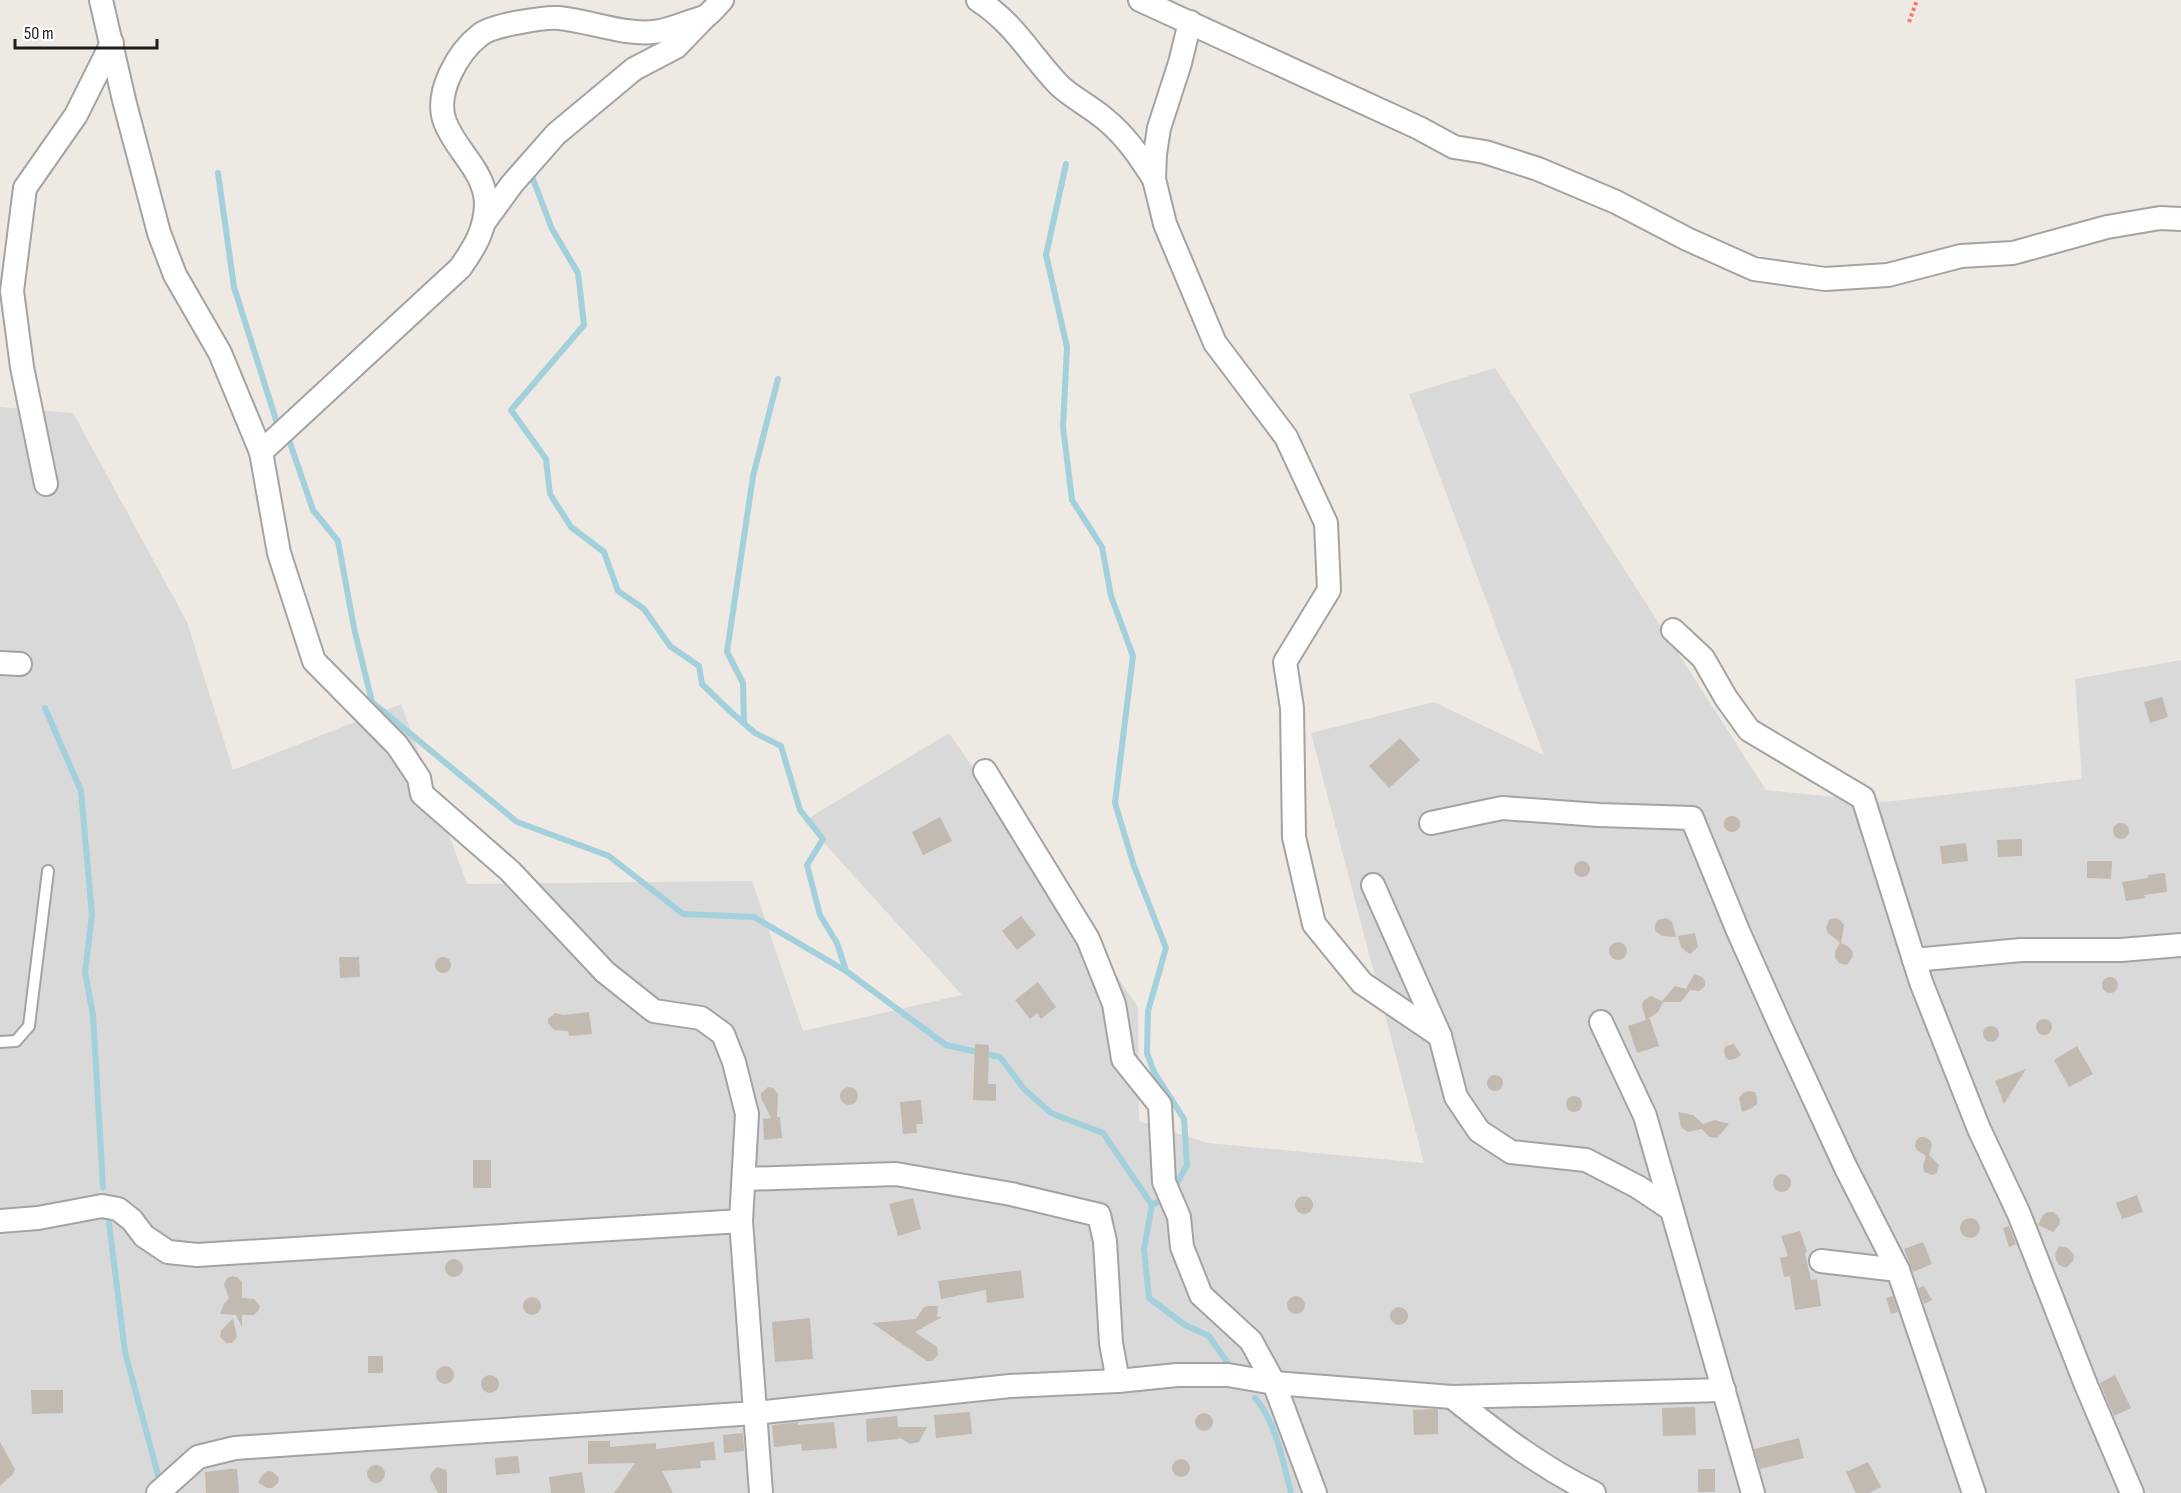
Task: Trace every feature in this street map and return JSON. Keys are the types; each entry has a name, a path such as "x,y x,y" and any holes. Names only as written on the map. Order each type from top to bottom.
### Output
{"street":[{"path":"101,0 124,100 159,233 176,275 220,352 261,452 279,553 314,661 397,745 419,778 422,794 510,871 605,972 654,1011 701,1018 723,1034 734,1062 747,1114 741,1221 761,1493"},
{"path":"978,0 1015,30 1063,89 1106,120 1127,139 1154,179"},
{"path":"1140,0 1454,147 1485,152 1538,169 1616,202 1687,239 1754,269 1825,279 1888,275 1961,256 2013,253 2107,227 2160,218 2181,219"},
{"path":"261,452 460,268 479,241 485,221 486,200 480,177 445,121 443,95 454,63 482,33 548,17 653,32 680,25 714,8"},
{"path":"485,221 512,184 556,134 634,69 676,47 714,8"},
{"path":"1190,22 1180,63 1159,128 1155,154 1154,179 1165,224 1215,343 1286,437 1326,523 1329,590 1285,662 1292,708 1294,837 1314,924 1362,983 1440,1036"},
{"path":"46,484 22,367 12,291 25,188 76,115 112,43"},
{"path":"1673,630 1702,658 1749,730 1863,798 1914,960 1979,1129 2019,1214 2086,1385 2132,1493"},
{"path":"985,771 1088,939 1114,1004 1123,1059 1160,1105 1164,1182 1179,1217 1182,1247 1201,1295 1251,1341 1274,1383 1315,1493"},
{"path":"1431,823 1502,808 1599,815 1692,818 1738,932 1846,1168 1898,1270 1974,1493"},
{"path":"1373,885 1440,1036 1456,1097 1479,1131 1511,1152 1586,1160 1638,1186 1671,1209"},
{"path":"1914,960 2021,950 2121,950 2181,945"},
{"path":"1601,1022 1645,1116 1753,1493"},
{"path":"744,1179 896,1174 1011,1194 1099,1215 1105,1241 1111,1343 1118,1381"},
{"path":"0,1221 38,1218 102,1206 118,1209 132,1220 144,1236 168,1252 197,1255 741,1221"},
{"path":"1821,1261 1898,1270"},
{"path":"158,1493 198,1456 235,1448 755,1413 1010,1386 1118,1381 1177,1375 1228,1375 1274,1383 1452,1397 1724,1390"},
{"path":"1452,1397 1519,1450 1571,1482 1594,1493"}],"lane":[{"path":"0,1042 16,1041 29,1026 48,871"}],"path":[{"path":"1909,22 1917,0"}],"shaded area":[{"path":"1495,368 1766,790 1884,802 2082,779 2075,679 2181,660 2181,1493 0,1493 0,407 73,413 187,622 233,770 401,704 467,884 752,881 803,1031 962,995 804,821 949,733 1138,1007 1139,1121 1208,1143 1424,1163 1311,733 1434,702 1544,755 1409,394"}],"building":[{"path":"2162,697 2168,717 2150,723 2144,702"},
{"path":"1400,738 1420,760 1389,788 1369,766"},
{"path":"1732,816 1738,818 1740,824 1738,830 1732,832 1726,830 1724,824 1726,818"},
{"path":"940,817 952,841 923,855 912,832"},
{"path":"2118,823 2124,823 2129,831 2127,837 2118,839 2113,834 2113,828"},
{"path":"2022,839 2022,856 1998,857 1997,840"},
{"path":"1966,843 1968,861 1942,864 1940,846"},
{"path":"1582,861 1588,863 1590,869 1588,875 1582,877 1576,875 1574,869 1576,863"},
{"path":"2087,861 2112,861 2111,879 2087,878"},
{"path":"2165,873 2167,892 2144,895 2145,898 2126,901 2122,882"},
{"path":"1021,916 1036,935 1017,950 1002,931"},
{"path":"1666,918 1672,921 1676,937 1662,936 1655,931 1658,920"},
{"path":"1835,918 1844,925 1841,943 1853,952 1847,965 1839,963 1835,958 1835,952 1840,943 1828,933 1826,928 1829,920"},
{"path":"1695,933 1698,947 1690,954 1681,947 1678,936"},
{"path":"1618,942 1624,945 1627,951 1624,957 1618,960 1612,957 1609,951 1612,945"},
{"path":"339,957 359,957 360,977 340,978"},
{"path":"443,957 451,965 443,973 435,965"},
{"path":"1694,974 1702,977 1705,986 1699,991 1690,990 1681,1002 1663,1002 1658,1012 1648,1019 1650,1019 1659,1046 1637,1053 1628,1026 1646,1020 1643,1001 1651,996 1662,1001 1675,986 1686,989"},
{"path":"2107,977 2113,977 2118,985 2116,991 2107,993 2102,988 2102,982"},
{"path":"1038,982 1056,1007 1041,1019 1037,1013 1030,1019 1015,1000"},
{"path":"589,1012 592,1034 569,1036 568,1031 554,1030 548,1023 548,1019 555,1013 563,1015"},
{"path":"2041,1019 2047,1019 2052,1027 2050,1033 2041,1035 2036,1030 2036,1024"},
{"path":"1988,1026 1994,1026 1999,1034 1997,1040 1988,1042 1983,1037 1983,1031"},
{"path":"975,1044 989,1045 988,1084 996,1084 996,1101 973,1100"},
{"path":"1734,1044 1741,1055 1729,1060 1725,1057 1724,1050 1726,1046"},
{"path":"2077,1046 2093,1074 2069,1087 2054,1060"},
{"path":"2026,1069 2004,1104 1995,1081"},
{"path":"1495,1075 1501,1077 1503,1083 1501,1089 1495,1091 1489,1089 1487,1083 1489,1077"},
{"path":"768,1087 773,1088 778,1094 777,1117 780,1117 782,1138 764,1140 763,1119 771,1118 761,1098 761,1093"},
{"path":"849,1087 855,1090 858,1096 855,1102 849,1105 843,1102 840,1096 843,1090"},
{"path":"1748,1091 1755,1092 1757,1104 1742,1112 1739,1098"},
{"path":"1574,1096 1580,1098 1582,1104 1580,1110 1574,1112 1568,1110 1566,1104 1568,1098"},
{"path":"921,1100 923,1124 916,1124 917,1133 903,1134 900,1102"},
{"path":"1678,1112 1693,1115 1703,1124 1715,1120 1729,1124 1717,1138 1709,1137 1702,1129 1688,1132 1681,1127"},
{"path":"1920,1137 1930,1140 1932,1145 1929,1155 1939,1165 1937,1173 1932,1175 1924,1172 1926,1156 1915,1146"},
{"path":"473,1160 491,1160 491,1188 473,1188"},
{"path":"1782,1174 1788,1177 1791,1183 1788,1189 1782,1192 1776,1189 1773,1183 1776,1177"},
{"path":"2137,1195 2143,1212 2122,1219 2116,1203"},
{"path":"1304,1196 1310,1199 1313,1205 1310,1211 1304,1214 1298,1211 1295,1205 1298,1199"},
{"path":"913,1198 921,1229 898,1236 889,1204"},
{"path":"2054,1212 2060,1219 2059,1225 2053,1232 2038,1225 2043,1215"},
{"path":"1970,1218 1977,1221 1980,1228 1977,1235 1970,1238 1963,1235 1960,1228 1963,1221"},
{"path":"2009,1226 2016,1244 2009,1247 2003,1228"},
{"path":"1800,1231 1807,1252 1805,1253 1811,1280 1817,1279 1821,1306 1795,1310 1790,1276 1784,1277 1780,1258 1788,1256 1781,1236"},
{"path":"1923,1242 1932,1264 1913,1272 1904,1249"},
{"path":"2059,1246 2068,1248 2074,1255 2073,1261 2066,1268 2059,1265 2056,1260 2055,1254"},
{"path":"454,1259 460,1262 463,1268 460,1274 454,1277 448,1274 445,1268 448,1262"},
{"path":"1021,1270 1024,1298 987,1303 986,1290 941,1299 938,1281"},
{"path":"232,1276 242,1282 242,1298 254,1299 260,1306 254,1315 242,1315 242,1327 236,1315 220,1314 229,1298 224,1284 227,1278"},
{"path":"1924,1286 1932,1300 1924,1304 1918,1288"},
{"path":"1296,1296 1302,1299 1305,1305 1302,1311 1296,1314 1290,1311 1287,1305 1290,1299"},
{"path":"1893,1296 1898,1312 1891,1314 1886,1298"},
{"path":"532,1297 538,1300 541,1306 538,1312 532,1315 526,1312 523,1306 526,1300"},
{"path":"927,1306 938,1306 937,1317 942,1317 915,1332 937,1347 938,1355 932,1361 927,1361 872,1323 916,1319"},
{"path":"1399,1307 1405,1310 1408,1316 1405,1322 1399,1325 1393,1322 1390,1316 1393,1310"},
{"path":"233,1318 237,1337 232,1343 226,1343 220,1337 221,1331"},
{"path":"810,1318 813,1359 775,1362 772,1322"},
{"path":"368,1356 383,1356 383,1373 368,1373"},
{"path":"445,1366 451,1369 454,1375 451,1381 445,1384 439,1381 436,1375 439,1369"},
{"path":"490,1375 496,1378 499,1384 496,1390 490,1393 484,1390 481,1384 484,1378"},
{"path":"2115,1375 2131,1408 2114,1416 2100,1383"},
{"path":"31,1390 63,1390 63,1413 32,1414"},
{"path":"1695,1407 1696,1435 1663,1436 1662,1408"},
{"path":"1438,1409 1438,1434 1414,1435 1413,1410"},
{"path":"970,1412 972,1434 936,1438 934,1415"},
{"path":"1204,1413 1210,1416 1213,1422 1210,1428 1204,1431 1198,1428 1195,1422 1198,1416"},
{"path":"897,1416 898,1427 927,1427 919,1442 910,1444 899,1437 899,1439 867,1442 866,1419"},
{"path":"798,1422 798,1425 834,1422 837,1448 802,1451 801,1444 774,1447 772,1425"},
{"path":"743,1433 744,1451 724,1453 723,1435"},
{"path":"1799,1438 1804,1458 1760,1469 1754,1449"},
{"path":"588,1441 610,1441 610,1447 656,1443 656,1449 714,1442 716,1460 700,1461 701,1468 662,1471 673,1493 614,1493 635,1463 588,1464"},
{"path":"0,1442 15,1469 13,1474 0,1486"},
{"path":"518,1456 520,1473 496,1475 495,1458"},
{"path":"1181,1459 1187,1462 1190,1468 1187,1474 1181,1477 1175,1474 1172,1468 1175,1462"},
{"path":"1868,1462 1881,1487 1869,1493 1856,1493 1846,1472"},
{"path":"376,1465 382,1468 385,1474 382,1480 376,1483 370,1480 367,1474 370,1468"},
{"path":"437,1467 446,1470 447,1493 438,1493 430,1478 431,1473"},
{"path":"237,1469 239,1493 206,1493 205,1472"},
{"path":"1698,1469 1715,1469 1715,1492 1698,1492"},
{"path":"268,1471 273,1472 279,1478 278,1483 272,1488 267,1488 258,1482"},
{"path":"582,1472 585,1493 551,1493 549,1477"}],"waterway":[{"path":"1066,164 1046,255 1067,347 1063,427 1072,500 1102,547 1111,596 1133,656 1115,803 1134,866 1166,948 1148,1011 1147,1053 1154,1072 1184,1119 1187,1165 1173,1190"},
{"path":"218,173 234,287 277,423"},
{"path":"533,179 552,229 578,273 584,325 511,410 546,459 550,494 571,527 604,552 618,591 644,609 670,646 699,666 702,684 755,733 781,746 800,810 823,839 807,865 820,915 837,943 846,971 946,1045 1000,1057 1024,1089 1051,1113 1103,1133 1152,1205"},
{"path":"744,723 743,683 727,652 753,476 778,379"},
{"path":"290,443 313,510 338,541 354,628 372,702 517,822 609,856 683,914 754,917 846,971"},
{"path":"45,708 81,791 92,915 85,972 93,1015 103,1187"},
{"path":"1167,1197 1152,1205 1144,1249 1149,1298 1185,1325 1209,1336 1229,1365"},
{"path":"109,1223 125,1352 158,1475"},
{"path":"1255,1398 1274,1430 1291,1493"}]}
